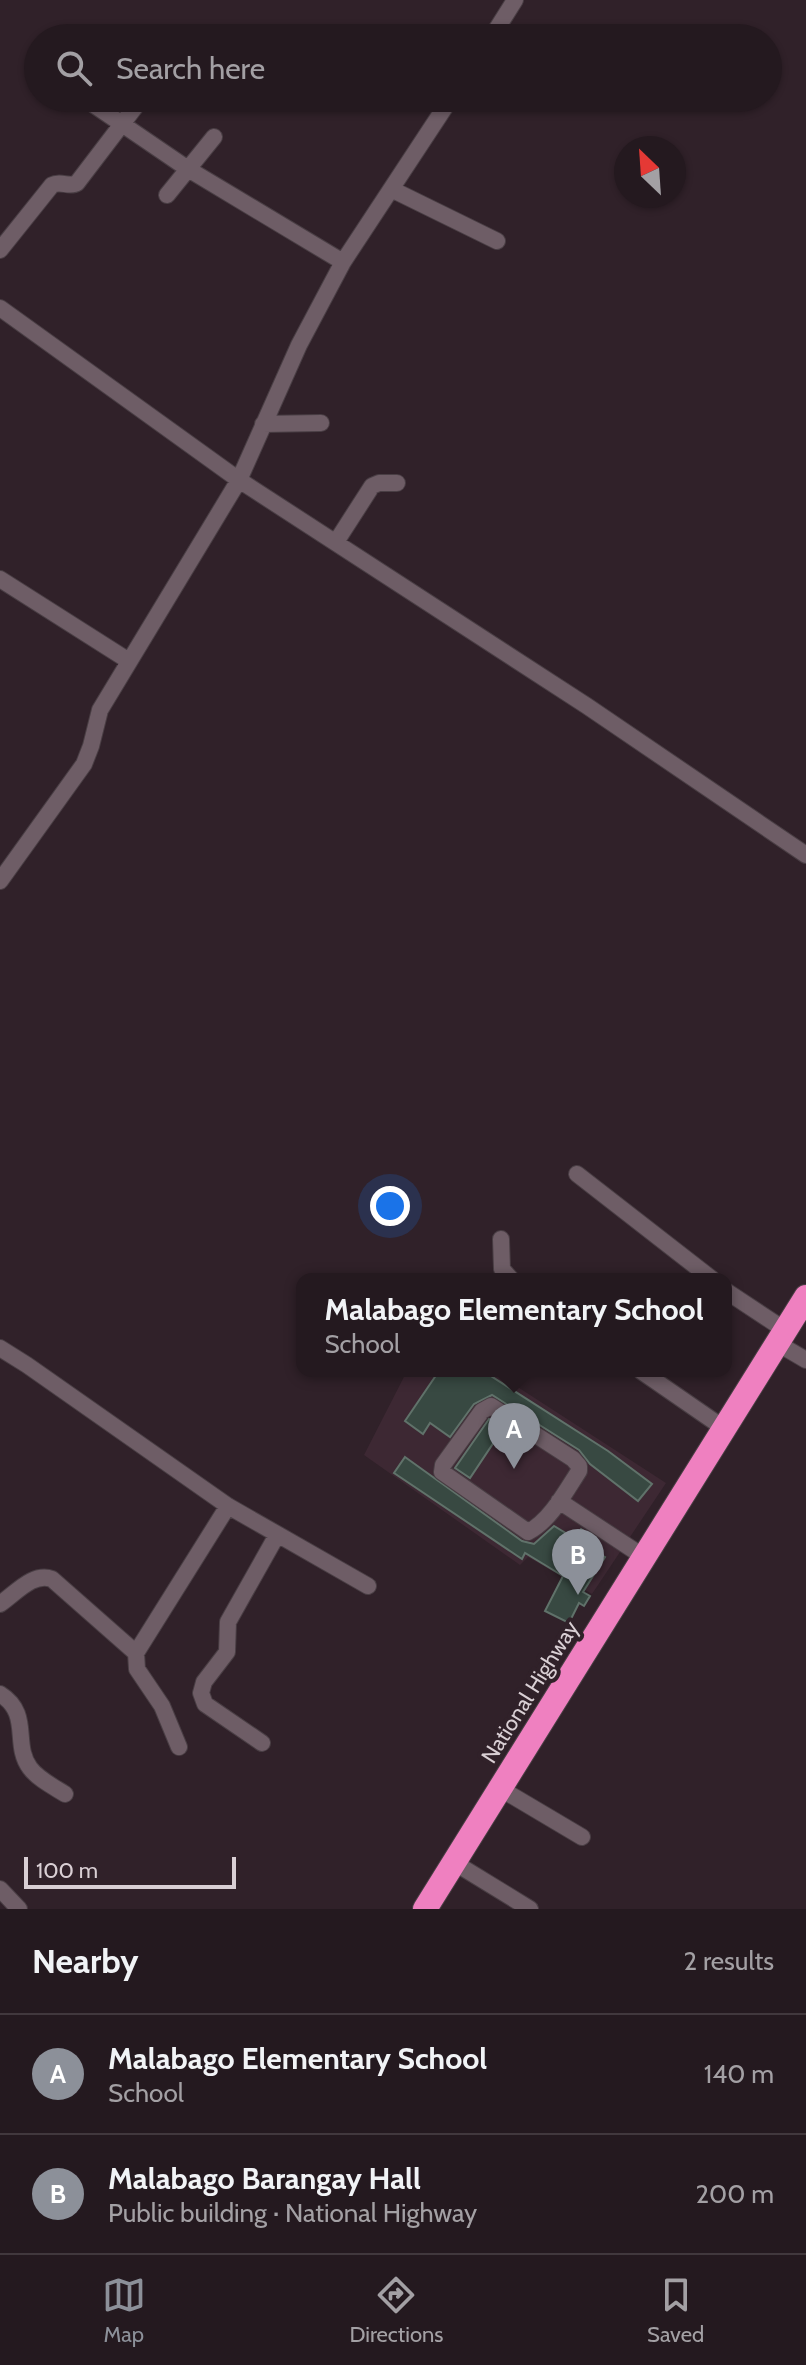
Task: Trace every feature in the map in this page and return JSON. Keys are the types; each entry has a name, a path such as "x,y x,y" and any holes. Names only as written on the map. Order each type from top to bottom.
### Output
{"highway":[{"name":"National Highway","path":"425,1909 806,1297"}],"street":[{"path":"500,24 515,0"},
{"path":"104,112 188,169 343,262"},
{"path":"0,250 52,185 77,183 131,112"},
{"path":"0,881 6,862 84,764 100,710 239,480 299,345 343,262 442,112"},
{"path":"167,195 214,137"},
{"path":"391,189 497,241"},
{"path":"0,308 239,480 587,706 806,855"},
{"path":"263,424 321,423"},
{"path":"336,542 372,486 397,483"},
{"path":"0,579 129,661"},
{"path":"577,1174 704,1273"},
{"path":"501,1239 502,1269 506,1273"},
{"path":"732,1296 806,1360"},
{"path":"0,1348 228,1506 368,1586"},
{"path":"650,1377 725,1429"},
{"path":"491,1406 577,1463 579,1471 559,1501 532,1531 524,1531 444,1475 443,1465 482,1411 491,1406"},
{"path":"559,1501 644,1557"},
{"path":"179,1747 162,1706 137,1669 136,1653 228,1506"},
{"path":"262,1743 205,1704 201,1693 204,1682 227,1652 228,1622 277,1535"},
{"path":"0,1604 39,1577 52,1579 136,1653"},
{"path":"0,1694 14,1705 18,1713 28,1765 40,1778 65,1794"},
{"path":"501,1789 582,1837"},
{"path":"455,1863 530,1909"},
{"path":"0,1889 19,1909"}],"shaded area":[{"path":"404,1377 502,1377 666,1483 592,1594 528,1557 520,1565 364,1455"}],"building":[{"path":"435,1377 492,1377 608,1451 652,1484 638,1501 590,1464 579,1450 492,1395 474,1404 450,1437 430,1423 423,1434 405,1421"},
{"path":"489,1419 504,1427 470,1478 455,1468"},
{"path":"405,1457 522,1541 534,1544 554,1526 574,1538 581,1529 596,1539 589,1548 605,1557 583,1592 590,1596 584,1606 579,1603 569,1623 545,1611 563,1576 525,1553 522,1559 394,1473"}],"place":[{"name":"Malabago Elementary School","path":"514,1469"},
{"name":"Malabago Barangay Hall","path":"578,1595"}]}
